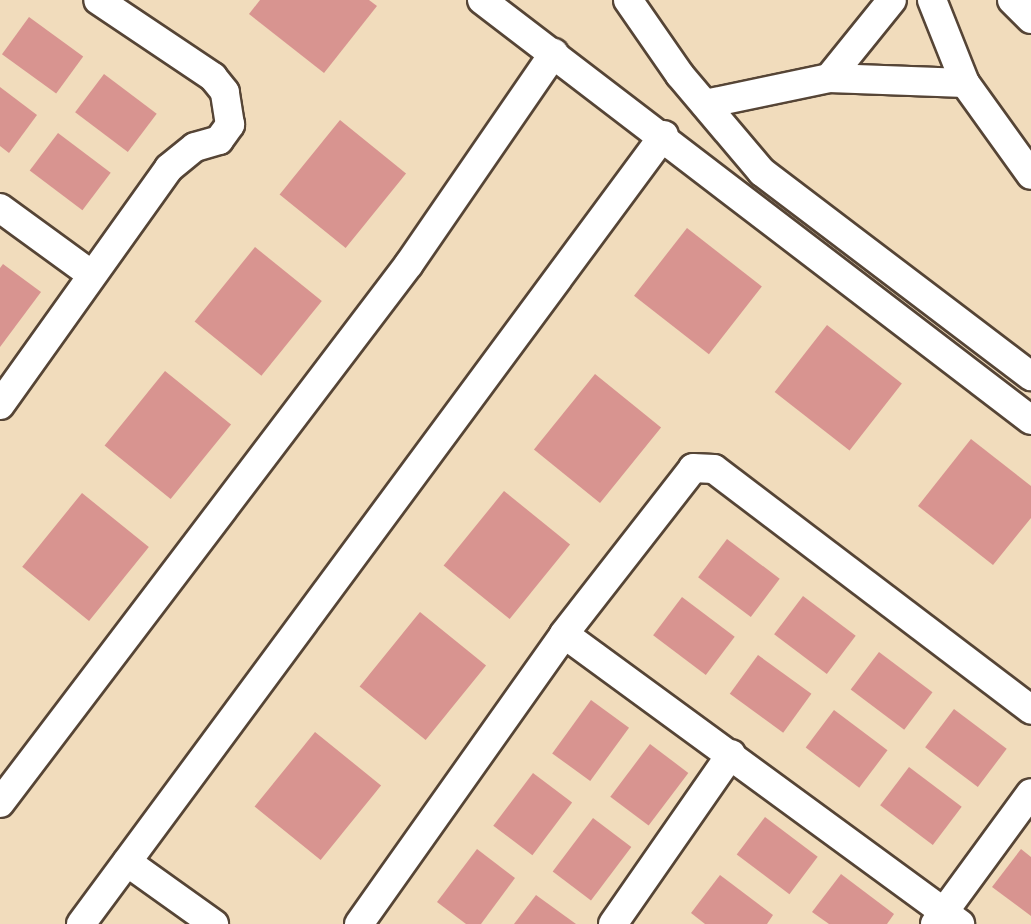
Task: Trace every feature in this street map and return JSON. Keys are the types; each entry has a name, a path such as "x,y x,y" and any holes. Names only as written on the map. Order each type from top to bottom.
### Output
{"street":[{"path":"0,405 89,273 169,169 195,147 219,141 232,113 213,77 98,0"},
{"path":"482,0 664,135 1031,420"},
{"path":"628,0 705,104 762,172 1031,376"},
{"path":"829,78 892,0"},
{"path":"932,0 965,83 1031,175"},
{"path":"1012,0 1031,19"},
{"path":"0,803 409,264 554,53"},
{"path":"705,104 748,100 829,78 965,83"},
{"path":"81,924 664,135"},
{"path":"0,208 89,273"},
{"path":"359,924 676,481 693,468 714,469 1031,710"},
{"path":"564,634 731,754 946,920 1031,793"},
{"path":"613,924 731,754"},
{"path":"127,862 214,924"}],"building":[{"path":"260,0 369,0 377,6 324,73 249,14"},
{"path":"29,17 83,56 56,94 2,54"},
{"path":"104,74 157,114 128,152 75,112"},
{"path":"0,87 37,115 9,153 0,146"},
{"path":"340,120 406,173 346,248 280,195"},
{"path":"58,133 111,173 82,210 30,171"},
{"path":"687,228 762,286 709,354 634,296"},
{"path":"255,247 322,301 261,376 195,322"},
{"path":"3,264 41,292 0,347 0,268"},
{"path":"827,325 902,383 850,450 775,392"},
{"path":"165,371 231,424 171,499 105,446"},
{"path":"595,374 661,427 600,503 534,449"},
{"path":"971,439 1031,486 1031,518 993,565 918,506"},
{"path":"504,491 570,544 510,619 444,566"},
{"path":"82,493 149,547 89,621 22,567"},
{"path":"727,539 780,579 751,617 698,577"},
{"path":"803,596 856,636 827,674 774,634"},
{"path":"682,597 735,637 706,675 653,635"},
{"path":"420,612 486,665 426,740 360,687"},
{"path":"879,652 933,692 904,730 851,690"},
{"path":"758,655 811,694 783,733 730,694"},
{"path":"591,700 629,728 590,781 552,753"},
{"path":"954,709 1007,749 978,787 925,747"},
{"path":"834,710 888,750 859,788 806,748"},
{"path":"315,732 381,785 321,860 255,807"},
{"path":"650,744 688,773 649,826 610,797"},
{"path":"909,767 962,807 933,845 880,805"},
{"path":"533,773 572,802 532,855 493,826"},
{"path":"765,817 818,857 789,894 737,855"},
{"path":"593,818 631,847 591,900 553,872"},
{"path":"477,849 515,878 481,924 466,924 437,902"},
{"path":"1021,849 1031,857 1031,916 992,887"},
{"path":"841,874 894,914 887,924 829,924 812,912"},
{"path":"720,875 773,915 767,924 705,924 691,913"},
{"path":"536,895 576,924 514,924"}]}
